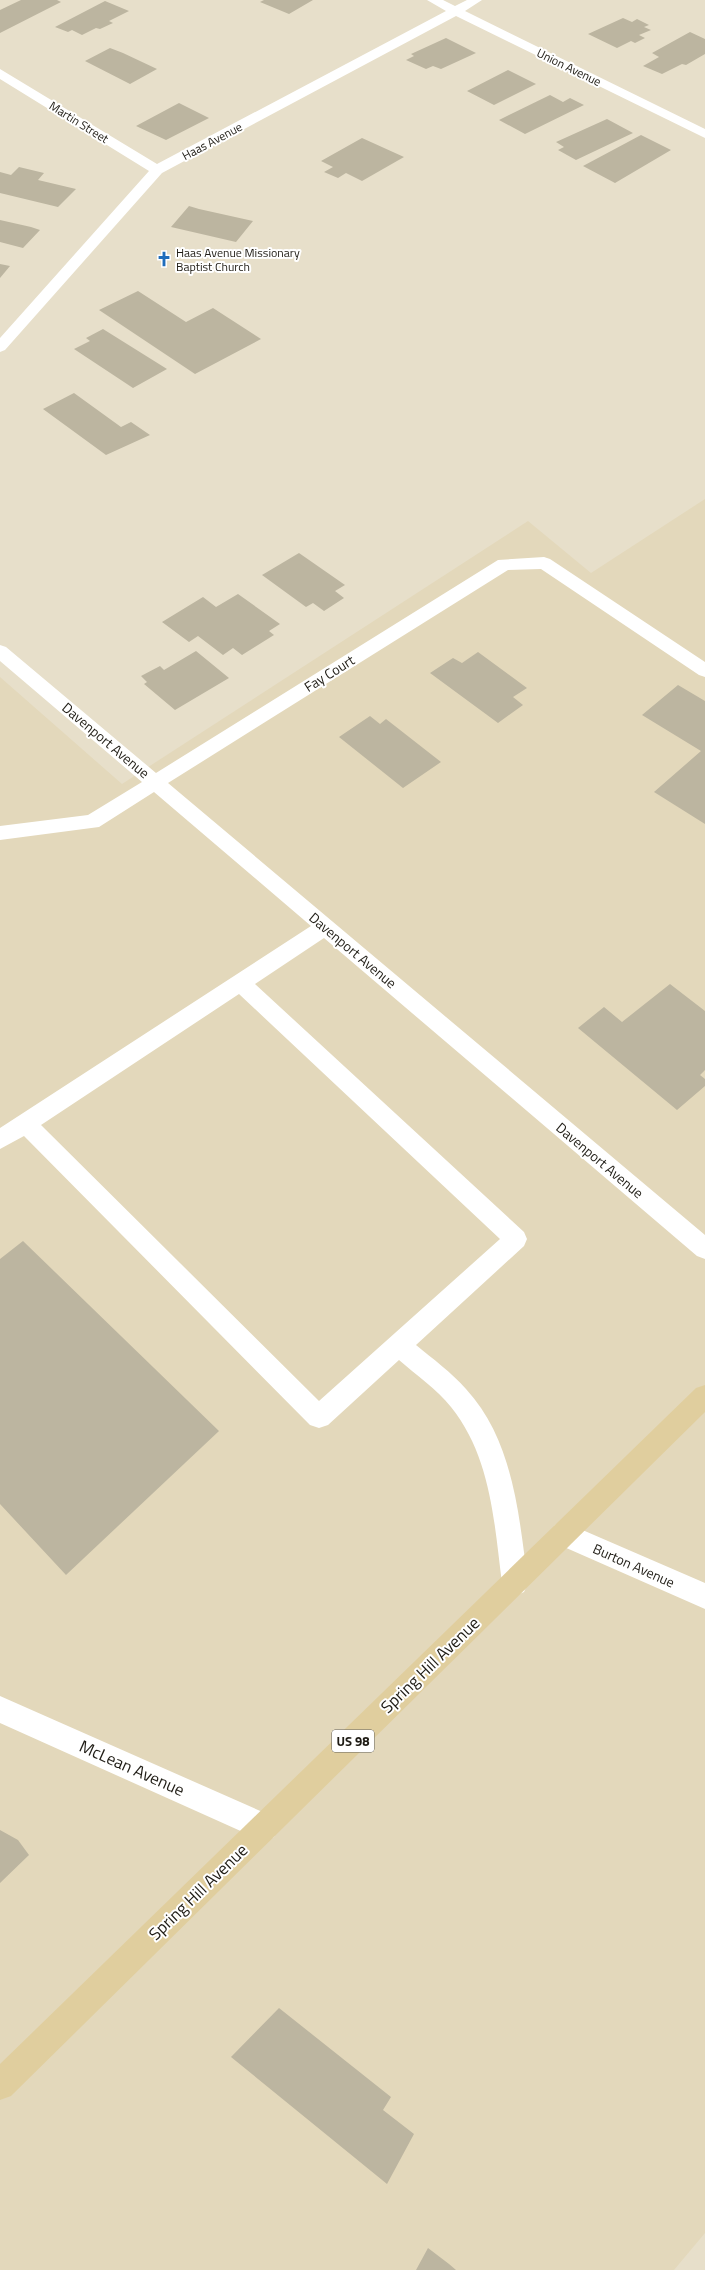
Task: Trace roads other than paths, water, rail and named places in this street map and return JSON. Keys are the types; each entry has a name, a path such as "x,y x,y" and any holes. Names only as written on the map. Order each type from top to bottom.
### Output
{"main road":[{"name":"Spring Hill Avenue","path":"0,2085 705,1396"}],"street":[{"name":"Union Avenue","path":"433,0 705,134"},
{"name":"Haas Avenue","path":"0,347 157,170 476,0"},
{"name":"Martin Street","path":"0,73 157,170"},
{"name":"Fay Court","path":"0,833 92,822 504,564 544,563 705,671"},
{"name":"Davenport Avenue","path":"4,660 155,782 705,1249"},
{"path":"0,1140 325,927"},
{"path":"26,1124 319,1417 516,1239 240,983"},
{"path":"399,1346 459,1399 485,1434 500,1476 515,1583"},
{"name":"Burton Avenue","path":"564,1534 705,1596"},
{"name":"McLean Avenue","path":"0,1709 264,1827"}],"place":[{"name":"Haas Avenue Missionary Baptist Church","path":"164,259"}]}
